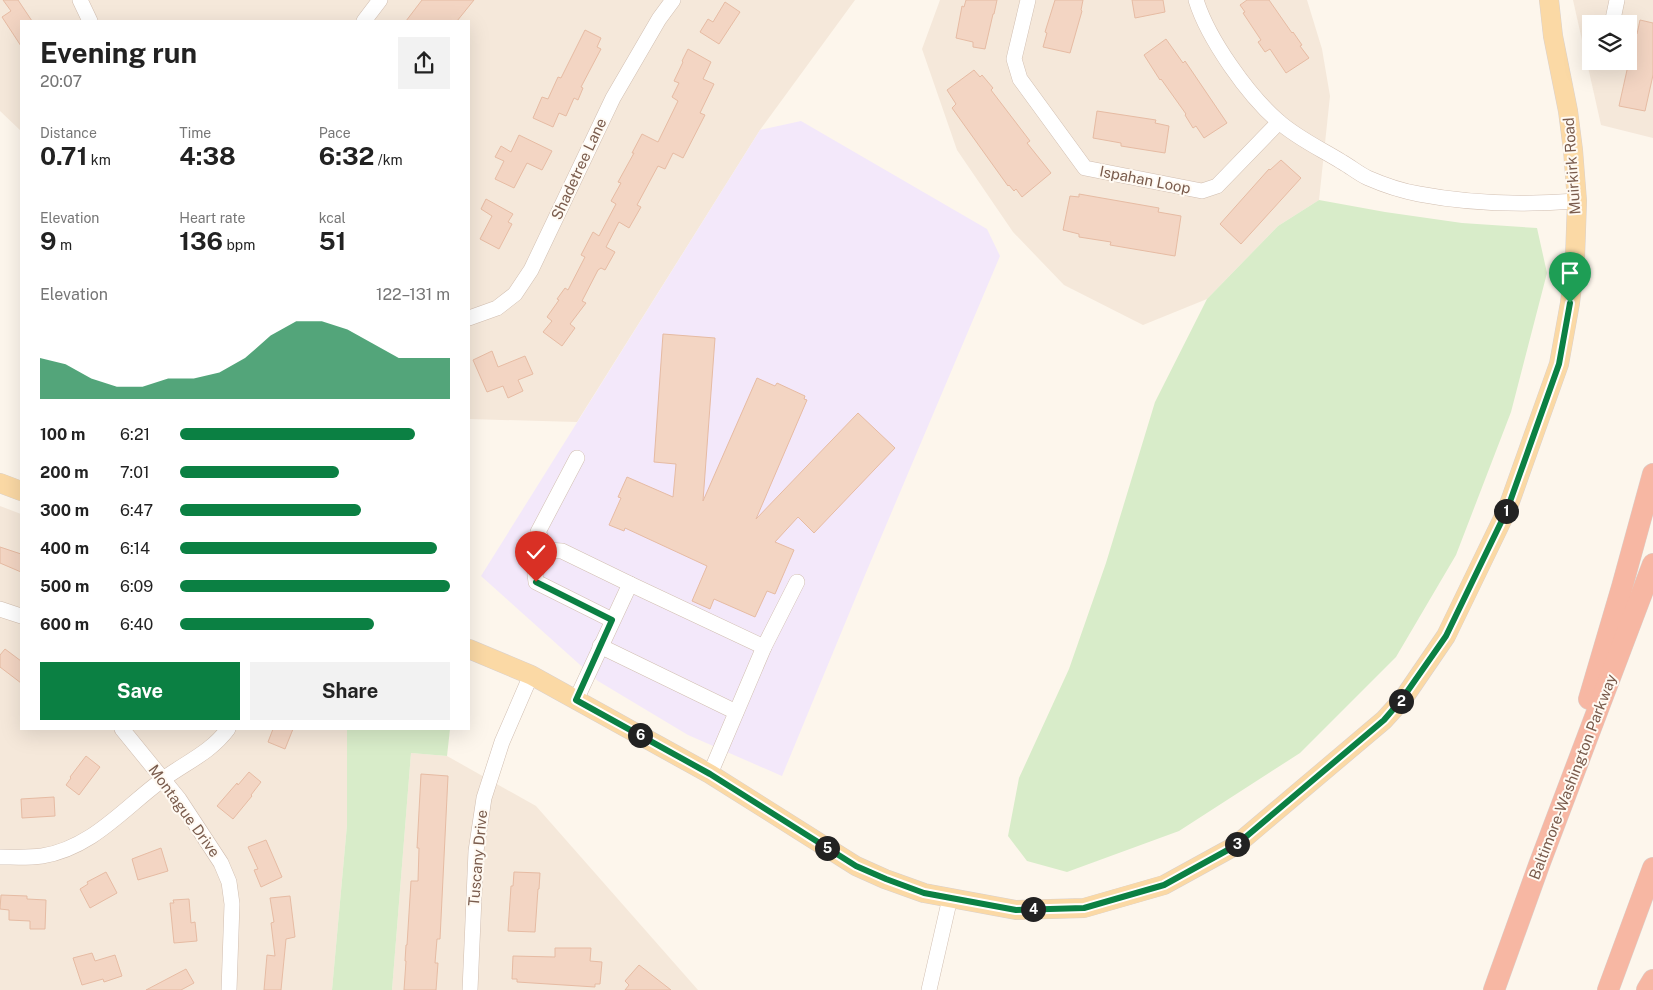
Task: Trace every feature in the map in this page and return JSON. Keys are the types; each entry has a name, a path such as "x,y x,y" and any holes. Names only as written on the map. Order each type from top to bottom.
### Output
{"highway":[{"path":"1540,865 1622,587 1653,474"},
{"name":"Baltimore-Washington Parkway","path":"1494,990 1653,564"},
{"path":"1608,990 1653,868"},
{"path":"1647,990 1653,980"}],"main road":[{"name":"Muirkirk Road","path":"470,649 531,675 710,774 856,866 907,887 950,898 1016,910 1084,908 1164,885 1235,846 1355,746 1384,720 1396,706 1446,636 1507,510 1526,459 1559,364 1570,303 1575,258 1577,201 1571,130 1549,0"},
{"path":"0,483 20,491"}],"street":[{"path":"80,0 90,20"},
{"path":"365,20 380,0"},
{"name":"Shadetree Lane","path":"470,318 497,308 515,294 531,270 613,98 659,18 673,0"},
{"name":"Ispahan Loop","path":"1028,0 1014,59 1020,79 1085,168 1202,191 1217,186 1278,122"},
{"path":"1196,0 1207,28 1232,66 1257,99 1278,122 1367,178 1418,194 1497,204 1577,201"},
{"path":"1614,15 1617,0"},
{"path":"547,550 538,532 577,458"},
{"path":"547,550 562,551 764,648"},
{"path":"547,550 535,574 536,582 612,620"},
{"path":"710,774 764,648 797,582"},
{"path":"576,700 630,584"},
{"path":"0,609 20,616"},
{"path":"600,646 736,712"},
{"name":"Tuscany Drive","path":"470,990 476,851 484,798 502,742 531,675"},
{"name":"Montague Drive","path":"123,730 179,800 206,838 221,863 229,882 232,904 229,990"},
{"path":"0,857 42,856 74,846 102,830 162,780 212,748 227,730"},
{"path":"929,990 950,898"}],"shaded area":[{"path":"0,0 855,0 760,130 577,422 470,419 470,20 20,20 20,130 0,111"},
{"path":"940,0 1307,0 1322,49 1330,96 1319,200 1278,226 1207,299 1143,325 1064,285 1013,232 957,150 922,49"},
{"path":"1573,0 1653,0 1653,138 1601,125 1589,70 1637,70 1637,15 1582,15 1582,40"},
{"path":"801,121 987,229 1000,256 782,776 688,735 598,681 481,576 760,130"},
{"path":"0,506 20,514 20,730 347,730 347,825 332,990 0,990"},
{"path":"411,753 447,756 536,806 698,990 392,990"}],"green space":[{"path":"1319,200 1462,223 1537,228 1547,273 1511,412 1456,555 1396,657 1300,753 1179,831 1067,872 1027,861 1008,836 1019,778 1069,669 1106,563 1155,402 1207,299 1278,226"},
{"path":"347,730 450,730 447,756 411,753 392,990 332,990 347,825"}],"building":[{"path":"3,0 18,0 31,20 20,20 20,44 2,17 11,11"},
{"path":"422,0 474,0 458,20 407,20"},
{"path":"966,0 997,0 985,49 973,47 973,42 956,38 962,6 964,7"},
{"path":"1055,0 1083,0 1082,11 1070,53 1043,47 1047,33 1045,32"},
{"path":"1132,0 1163,0 1165,12 1135,18"},
{"path":"1247,0 1269,0 1302,45 1300,46 1309,58 1286,73 1270,49 1265,52 1258,42 1261,40 1243,13 1245,12 1240,5"},
{"path":"725,2 740,12 719,44 700,32 708,19 713,22"},
{"path":"1640,20 1653,23 1653,75 1645,111 1619,106 1627,70 1637,70 1637,34"},
{"path":"585,30 601,38 597,47 601,49 581,87 583,88 578,100 574,98 566,116 559,113 553,127 533,118 542,97 548,99 558,77 561,78"},
{"path":"1166,39 1183,63 1185,61 1227,123 1204,138 1196,126 1193,128 1186,114 1144,55"},
{"path":"688,49 711,62 703,79 714,84 700,113 705,115 683,158 673,153 665,169 658,166 637,205 641,207 629,228 619,222 606,247 615,252 605,270 601,268 598,270 582,301 586,303 570,324 575,328 562,346 543,332 552,321 547,317 565,288 568,290 585,257 581,255 593,232 599,236 616,204 611,201 621,183 618,182 642,134 658,142 678,101 672,97 679,83 674,81"},
{"path":"974,70 980,77 982,75 993,88 991,90 1030,141 1027,143 1051,173 1022,197 1016,189 1014,191 1008,186 952,108 956,104 947,90"},
{"path":"1097,111 1156,120 1155,123 1169,126 1165,153 1121,146 1121,143 1093,138"},
{"path":"519,135 552,151 542,170 527,163 514,188 495,179 504,161 495,157 501,146 511,152"},
{"path":"1281,160 1301,178 1241,244 1220,224 1269,169"},
{"path":"1079,194 1159,208 1158,212 1181,216 1175,256 1110,245 1111,242 1079,237 1079,234 1063,230 1070,196 1079,197"},
{"path":"486,199 513,214 508,222 512,224 499,249 480,239 492,216 481,209"},
{"path":"663,334 715,338 703,501 757,378 775,386 777,383 805,396 804,399 807,400 756,519 858,413 895,448 814,533 798,517 775,542 794,550 775,594 767,591 755,617 714,599 710,609 692,601 707,566 625,528 624,531 609,525 621,498 618,497 627,477 673,497 676,464 654,462"},
{"path":"492,351 498,367 525,356 533,374 518,380 523,391 508,398 503,386 487,392 473,360"},
{"path":"0,547 20,554 20,572 0,563"},
{"path":"5,649 20,660 20,682 0,667 0,655"},
{"path":"273,730 293,730 285,749 268,742"},
{"path":"86,756 100,767 79,795 66,785"},
{"path":"249,772 261,782 233,819 217,806"},
{"path":"421,774 448,776 440,939 437,939 435,963 438,963 436,990 404,990 411,881 418,881 419,848 417,848"},
{"path":"54,797 55,816 22,818 21,799"},
{"path":"266,840 282,877 261,887 254,870 258,869 248,847"},
{"path":"161,848 168,871 138,880 132,859"},
{"path":"106,872 117,893 90,908 80,889 88,884 87,882"},
{"path":"514,872 540,873 535,932 508,931 511,886 513,886"},
{"path":"1,895 27,896 27,899 46,900 45,929 30,929 30,921 9,920 9,910 0,909"},
{"path":"290,896 295,937 286,939 281,990 264,990 267,955 275,956 271,923 274,922 270,898"},
{"path":"189,899 191,923 195,922 197,941 174,943 170,903 174,903 173,900"},
{"path":"555,948 591,948 590,961 602,962 600,984 595,984 595,987 517,982 517,979 512,979 513,956 555,957"},
{"path":"92,953 95,961 115,955 122,976 104,982 103,979 82,985 73,958"},
{"path":"639,965 671,990 625,990 629,985 625,981"},
{"path":"186,969 194,983 181,990 146,990"}],"route":[{"path":"536,582 612,620 576,700 710,774 796,827 828,850 856,866 924,893 1016,910 1084,908 1164,885 1235,846 1318,778 1384,720 1402,699 1446,636 1507,510 1559,364 1570,303"}]}
